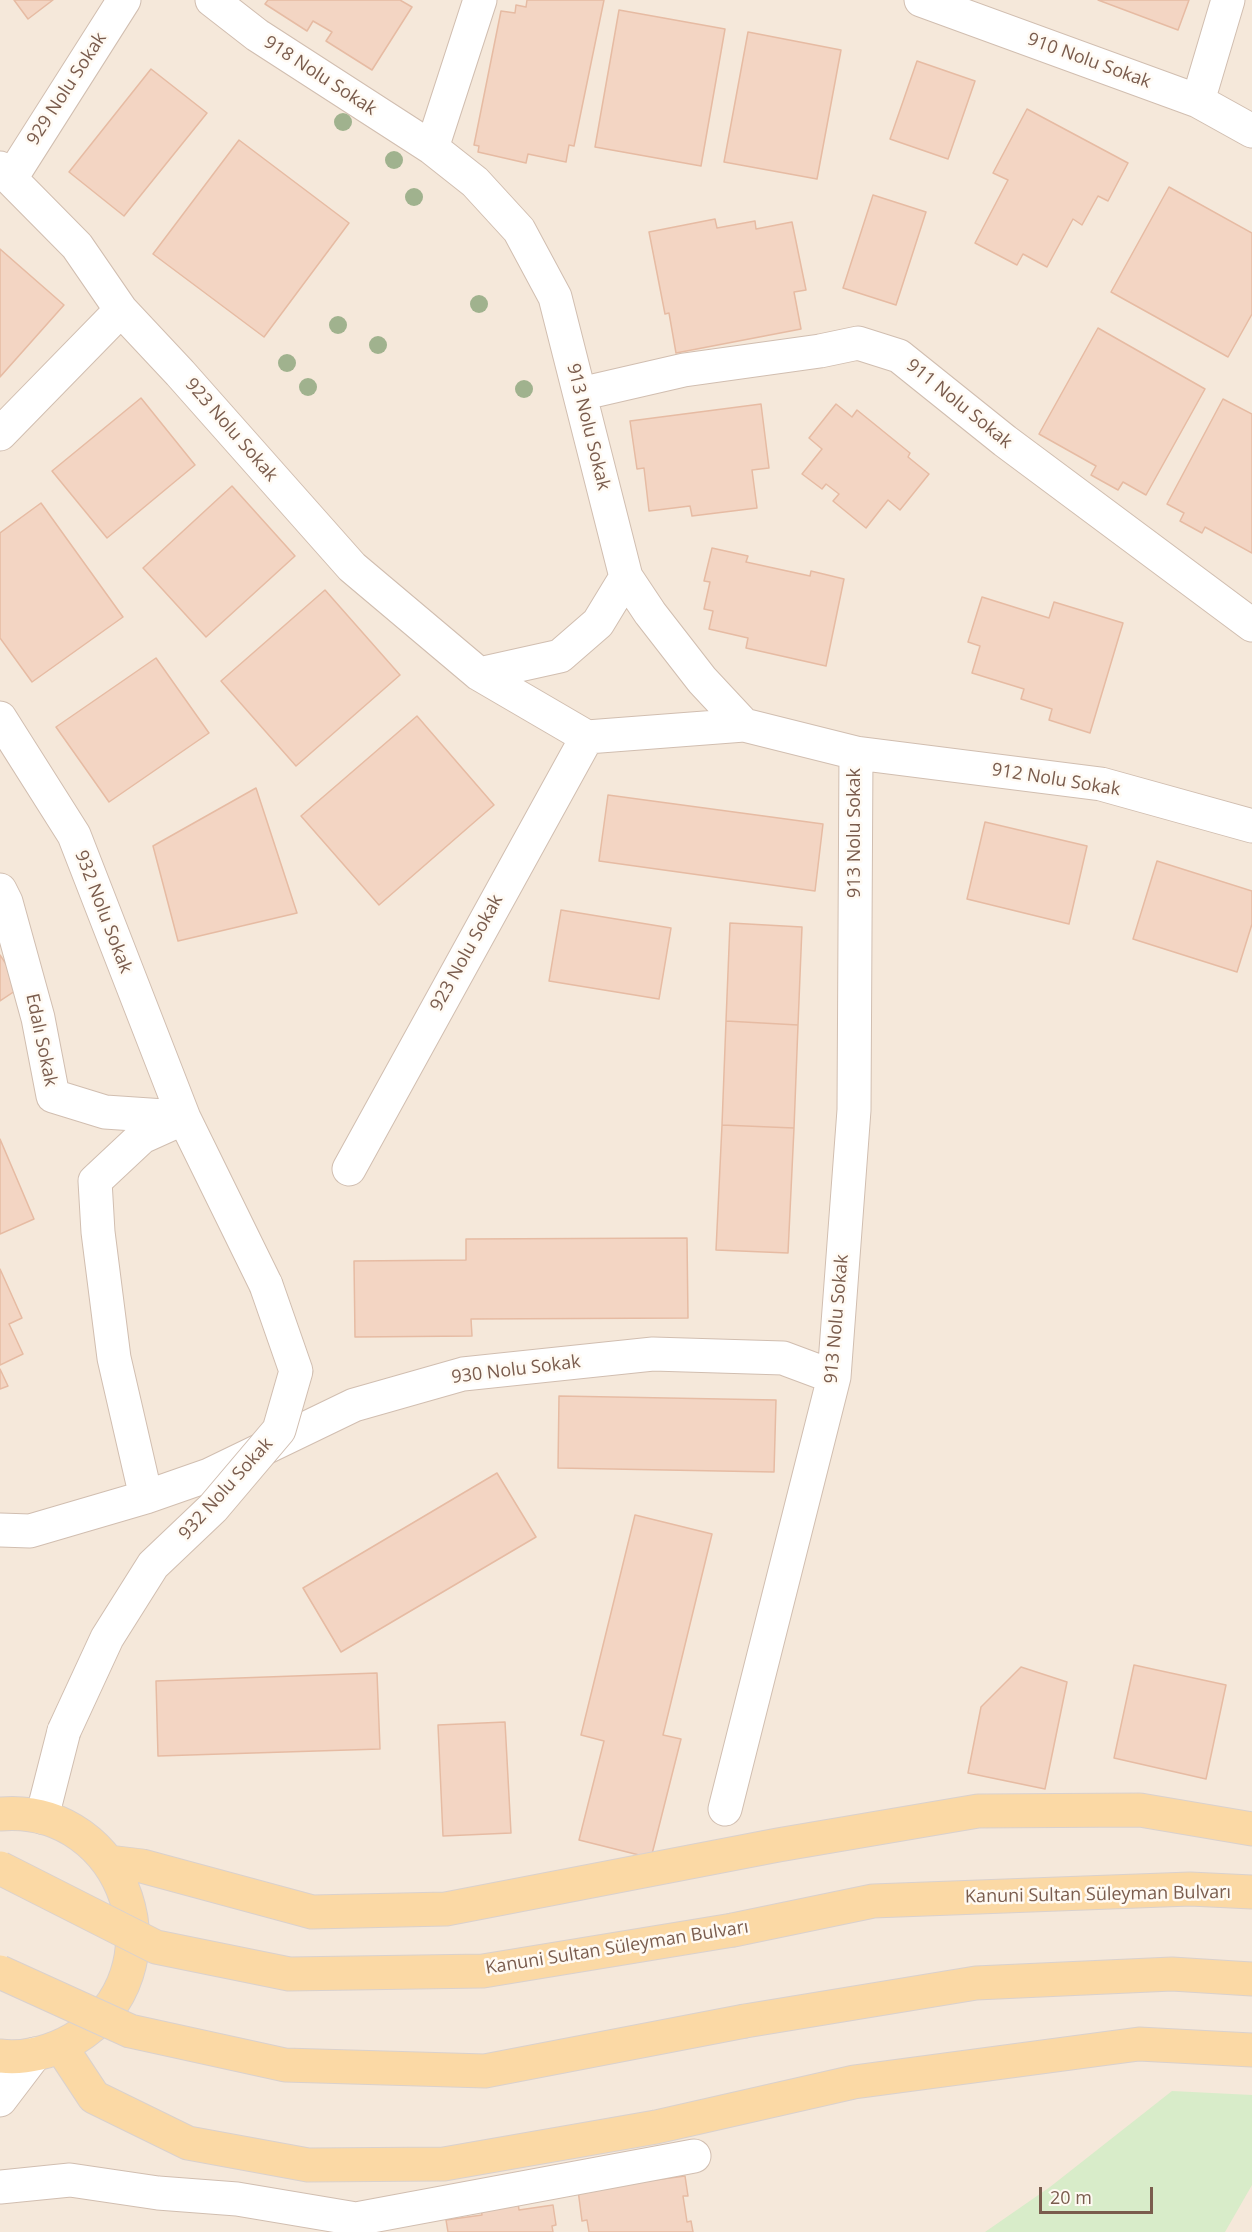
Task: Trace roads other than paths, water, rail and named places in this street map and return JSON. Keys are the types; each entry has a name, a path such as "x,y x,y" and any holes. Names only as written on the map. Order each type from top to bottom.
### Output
{"main road":[{"path":"109,1862 142,1866 312,1912 446,1910 767,1847 978,1811 1140,1810 1252,1829"},
{"path":"0,2056 48,2050 85,2033 105,2014 120,1991 129,1966 133,1938 131,1911 123,1885 109,1862 90,1842 67,1826 14,1812"},
{"name":"Kanuni Sultan Süleyman Bulvarı","path":"0,1868 156,1947 289,1974 483,1971 733,1930 873,1901 1190,1889 1252,1892"},
{"path":"0,1972 130,2031 285,2065 485,2071 745,2021 976,1983 1172,1974 1252,1979"},
{"path":"48,2050 94,2097 188,2143 308,2165 444,2164 656,2127 854,2082 1139,2044 1252,2050"}],"street":[{"name":"929 Nolu Sokak","path":"5,173 124,0"},
{"name":"918 Nolu Sokak","path":"212,0 257,35 432,148"},
{"path":"432,148 480,0"},
{"name":"910 Nolu Sokak","path":"921,0 1198,101 1252,131"},
{"path":"1198,101 1228,0"},
{"name":"913 Nolu Sokak","path":"432,148 475,182 519,231 555,297 626,577 650,613 702,680 744,725 856,753 854,1110 834,1377 725,1809"},
{"name":"923 Nolu Sokak","path":"5,173 77,246 121,310 352,567 479,674 587,737 349,1169"},
{"path":"0,434 121,310"},
{"name":"911 Nolu Sokak","path":"580,394 684,370 820,351 858,343 899,356 1005,441 1252,625"},
{"path":"479,674 560,656 598,623 626,577"},
{"name":"932 Nolu Sokak","path":"0,718 74,835 184,1118 266,1285 296,1371 279,1430 213,1508 153,1565 107,1638 64,1731 14,1812"},
{"path":"587,737 744,725"},
{"name":"912 Nolu Sokak","path":"856,753 1101,784 1252,826"},
{"name":"Edalı Sokak","path":"0,890 6,902 38,1018 53,1096 105,1112 184,1118"},
{"path":"146,1497 114,1358 98,1232 95,1180 142,1137 184,1118"},
{"name":"930 Nolu Sokak","path":"0,1530 30,1531 146,1497 209,1475 354,1405 463,1374 653,1354 783,1358 834,1377"},
{"path":"0,2100 48,2050"},
{"path":"0,2187 70,2180 158,2193 237,2199 356,2219 694,2156"}]}
